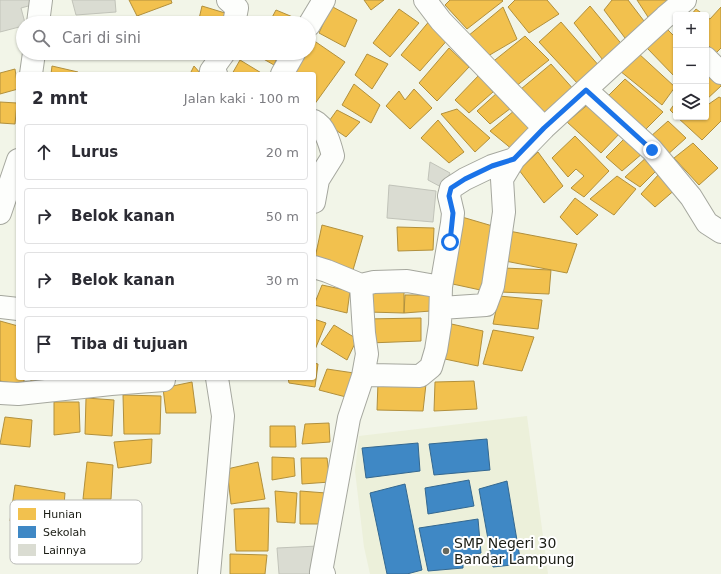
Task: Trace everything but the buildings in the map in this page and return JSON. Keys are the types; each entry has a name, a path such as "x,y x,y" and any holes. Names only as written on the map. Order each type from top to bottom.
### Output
{"street":[{"path":"39,16 40,0"},
{"path":"228,0 236,8 235,16"},
{"path":"314,16 324,0"},
{"path":"426,0 441,21 544,128"},
{"path":"316,268 361,285 374,282 407,281 441,298 486,305 493,286 504,212 502,179 514,159 544,128 586,90 671,22 685,0"},
{"path":"31,72 33,60"},
{"path":"213,72 211,71 219,60"},
{"path":"283,72 290,60"},
{"path":"709,61 721,73"},
{"path":"586,90 652,150 691,197 707,223 721,232"},
{"path":"316,122 320,124 330,145 333,156 318,180 316,191"},
{"path":"362,376 420,376 431,367 439,334 441,298 452,223 453,213 449,196 451,188 465,179 492,166 514,159"},
{"path":"0,213 16,166"},
{"path":"324,574 321,572 349,418 367,354 361,285"},
{"path":"0,307 16,309"},
{"path":"0,393 18,394 164,380"},
{"path":"209,574 223,416 217,380"}],"shaded area":[{"path":"527,416 548,574 370,574 364,547 355,471 359,436"}],"place":[{"name":"SMP Negeri 30 Bandar Lampung","path":"446,551"}],"route":[{"path":"450,242 453,213 449,196 451,188 465,179 492,166 514,159 544,128 586,90 652,150"}]}
